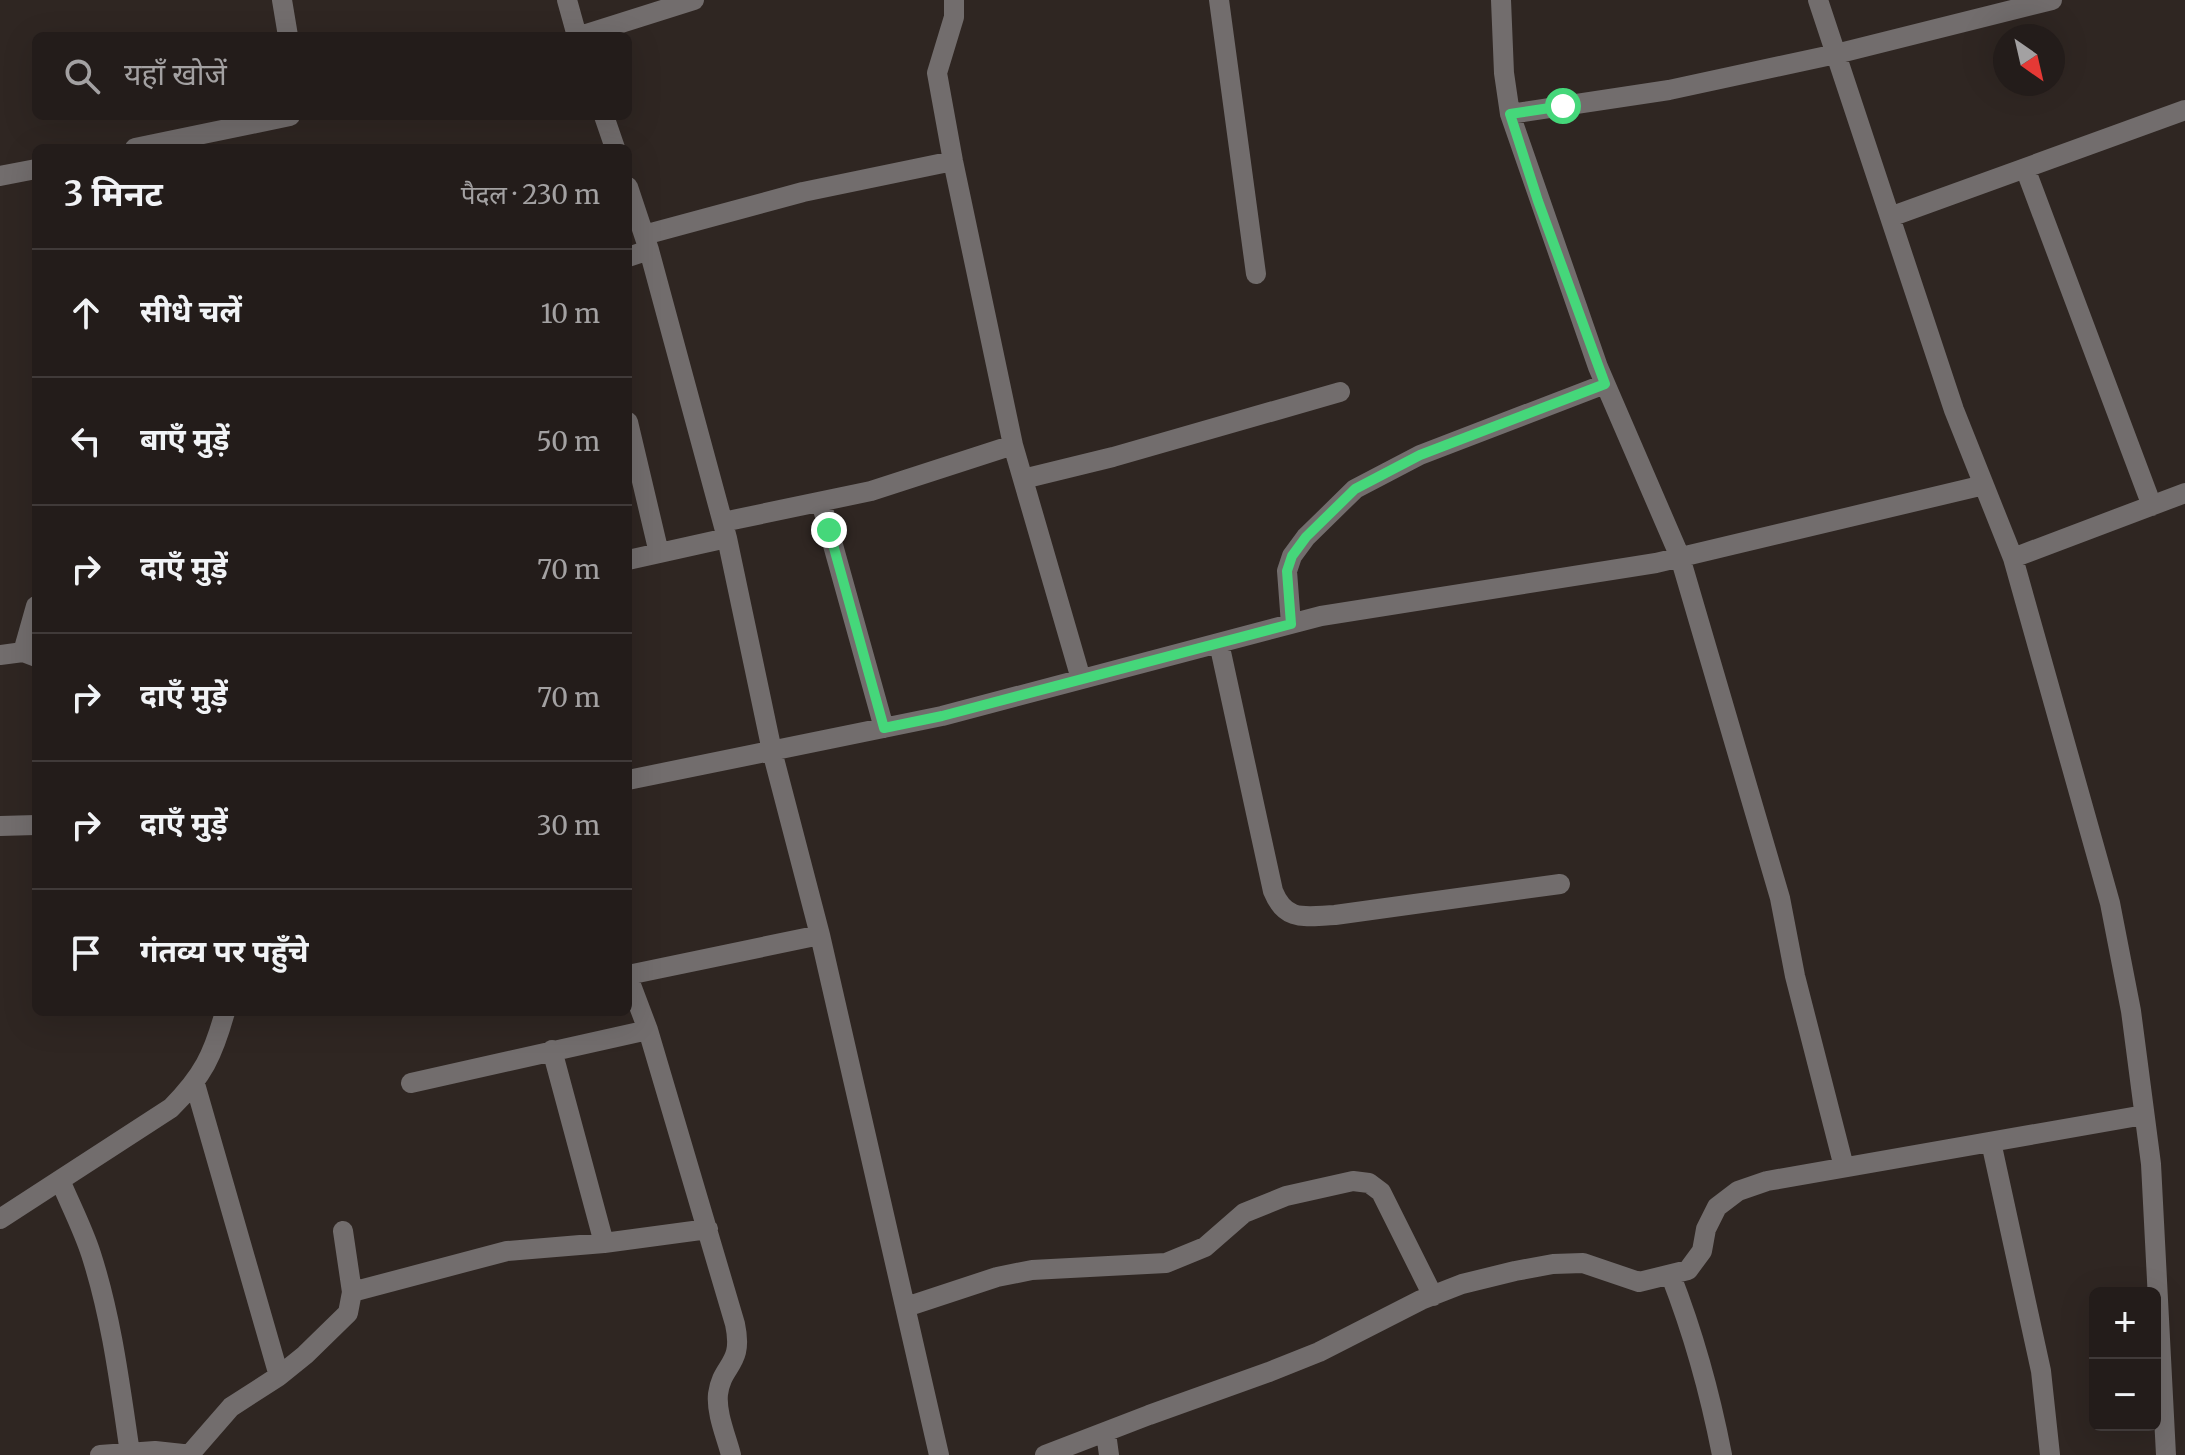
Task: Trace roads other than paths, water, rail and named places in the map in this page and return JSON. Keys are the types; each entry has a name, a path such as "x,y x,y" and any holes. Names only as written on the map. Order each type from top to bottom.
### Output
{"street":[{"path":"282,0 287,32"},
{"path":"567,0 578,32"},
{"path":"592,32 694,0"},
{"path":"954,0 954,17 937,73 953,161 1013,445 1081,679"},
{"path":"1219,0 1256,274"},
{"path":"1501,0 1504,73 1510,114 1538,201 1605,384 1680,557 1780,898 1795,976 1844,1167"},
{"path":"1818,0 1954,410 2013,558 2110,903 2131,1011 2155,1220 2166,1455"},
{"path":"1510,114 1669,90 1836,54 2052,0"},
{"path":"1890,217 2185,110"},
{"path":"176,144 206,141 277,120"},
{"path":"605,120 614,144"},
{"path":"632,254 646,242 803,192 953,161"},
{"path":"2025,168 2152,506"},
{"path":"1,172 32,169"},
{"path":"632,199 725,530 772,751 820,935 939,1455"},
{"path":"1291,624 1287,571 1292,556 1306,537 1355,489 1420,455 1605,384"},
{"path":"1023,479 1113,457 1340,392"},
{"path":"632,439 659,553"},
{"path":"632,559 821,502 871,491 1013,445"},
{"path":"632,779 942,716 1321,616 1476,593 1680,557 1984,485"},
{"path":"2013,558 2185,493"},
{"path":"821,502 884,728"},
{"path":"0,655 29,654 32,633"},
{"path":"1219,643 1273,891 1279,905 1288,913 1304,917 1335,915 1560,884"},
{"path":"0,826 32,825"},
{"path":"632,975 820,935"},
{"path":"632,987 708,1229 739,1342 737,1355 718,1391 718,1405 731,1455"},
{"path":"0,1219 171,1108 195,1084 216,1044 224,1016"},
{"path":"411,1083 648,1030"},
{"path":"552,1050 604,1243"},
{"path":"195,1084 279,1376"},
{"path":"1045,1455 1319,1352 1462,1284 1553,1264 1583,1263 1639,1282 1688,1270 1702,1251 1706,1229 1717,1207 1738,1191 1767,1181 2144,1115"},
{"path":"1991,1142 2041,1371 2050,1455"},
{"path":"60,1180 90,1251 106,1306 130,1453"},
{"path":"906,1307 997,1277 1032,1270 1166,1263 1205,1247 1244,1213 1286,1196 1353,1181 1369,1183 1381,1192 1433,1296"},
{"path":"352,1292 507,1251 604,1243 708,1229"},
{"path":"100,1455 155,1451 191,1454 231,1407 305,1355 348,1313 352,1292 343,1231"},
{"path":"1671,1276 1693,1331 1705,1373 1722,1455"},
{"path":"1106,1433 1109,1455"}]}
